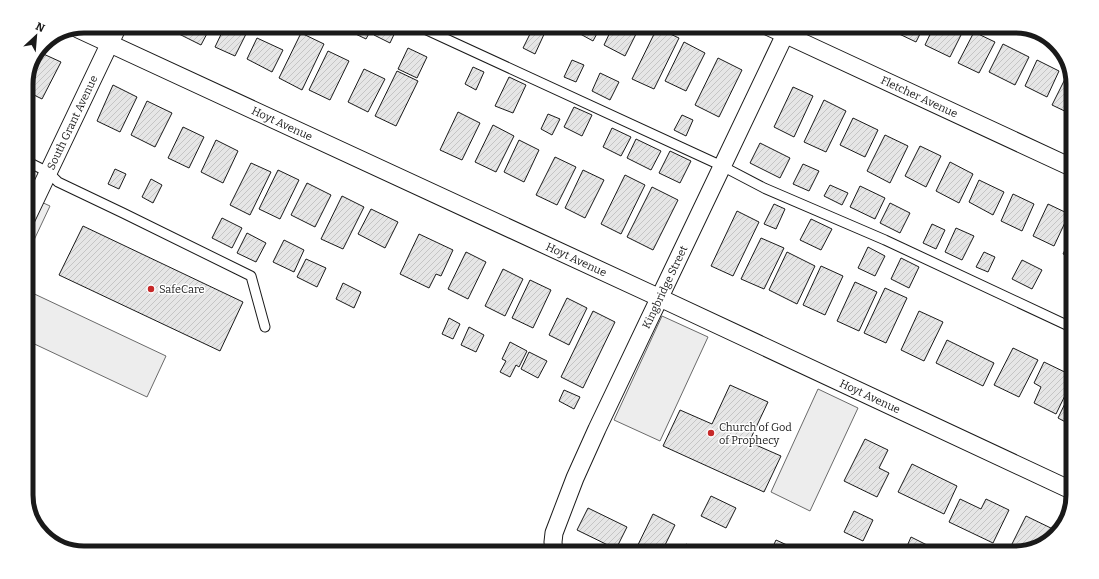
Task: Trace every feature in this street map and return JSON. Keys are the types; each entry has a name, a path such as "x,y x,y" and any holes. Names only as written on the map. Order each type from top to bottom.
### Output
{"street":[{"name":"Hoyt Avenue","path":"89,33 1066,488"},
{"name":"South Grant Avenue","path":"33,204 115,33"},
{"name":"Kingbridge Street","path":"553,546 554,533 575,478 597,429 786,33"},
{"name":"Fletcher Avenue","path":"793,33 1066,165"}],"lane":[{"path":"433,33 722,166 764,188 885,240 1066,325"},
{"path":"33,164 48,172 58,182 124,212 251,276 265,327"}],"shaded area":[{"path":"33,198 50,206 33,242"},
{"path":"33,293 166,356 147,397 33,343"},
{"path":"662,316 708,337 660,441 614,420"},
{"path":"818,389 858,408 810,511 771,492"}],"building":[{"path":"180,33 207,33 201,45"},
{"path":"222,33 246,33 235,56 215,47"},
{"path":"301,33 324,44 302,90 279,78"},
{"path":"353,33 369,33 366,39"},
{"path":"375,33 395,33 390,43 374,35"},
{"path":"530,33 545,33 535,54 523,48"},
{"path":"578,33 597,33 593,41"},
{"path":"610,33 636,33 625,56 604,45"},
{"path":"655,33 668,33 679,38 654,89 632,79"},
{"path":"897,33 920,33 916,42"},
{"path":"931,33 962,33 950,57 925,45"},
{"path":"973,33 995,42 979,73 958,63"},
{"path":"257,38 283,50 272,72 247,59"},
{"path":"684,42 705,53 686,91 665,81"},
{"path":"1003,44 1029,57 1015,85 989,72"},
{"path":"408,48 427,57 417,78 398,69"},
{"path":"328,51 349,61 330,100 309,90"},
{"path":"42,56 48,56 61,62 42,99 33,94 35,71"},
{"path":"718,58 742,70 719,117 695,105"},
{"path":"572,60 584,65 576,82 564,77"},
{"path":"1037,60 1059,71 1047,97 1025,86"},
{"path":"473,67 484,72 476,90 465,84"},
{"path":"364,69 385,79 368,112 348,102"},
{"path":"397,71 418,81 396,126 375,116"},
{"path":"600,73 619,82 610,100 592,91"},
{"path":"509,77 526,85 513,113 495,106"},
{"path":"1065,79 1066,79 1066,112 1052,105"},
{"path":"113,85 137,97 120,132 97,121"},
{"path":"793,87 813,96 794,137 774,127"},
{"path":"824,100 846,111 826,152 804,142"},
{"path":"147,101 172,113 155,147 131,135"},
{"path":"574,107 592,115 582,136 564,127"},
{"path":"458,112 480,123 462,160 440,150"},
{"path":"548,114 560,119 552,135 541,129"},
{"path":"682,115 693,120 686,136 674,130"},
{"path":"853,118 878,130 865,157 840,145"},
{"path":"493,125 514,136 496,172 475,162"},
{"path":"183,127 204,137 189,168 168,158"},
{"path":"612,128 631,137 621,156 603,147"},
{"path":"885,135 908,146 890,183 867,171"},
{"path":"636,139 661,151 651,170 627,158"},
{"path":"216,140 238,151 223,183 201,172"},
{"path":"519,140 539,150 524,182 504,172"},
{"path":"760,143 790,158 780,178 750,163"},
{"path":"920,146 941,156 926,187 905,176"},
{"path":"670,151 691,161 680,183 659,173"},
{"path":"555,157 576,167 557,205 536,195"},
{"path":"950,162 973,174 959,203 936,191"},
{"path":"251,163 271,172 250,215 230,205"},
{"path":"803,164 819,171 809,191 793,184"},
{"path":"115,169 126,174 119,189 108,184"},
{"path":"278,170 299,180 280,219 259,209"},
{"path":"583,170 604,180 585,218 565,208"},
{"path":"625,175 645,185 621,234 601,224"},
{"path":"151,179 162,185 153,203 142,197"},
{"path":"979,180 1004,192 993,215 969,202"},
{"path":"307,183 331,195 315,227 291,215"},
{"path":"830,185 848,193 842,205 824,196"},
{"path":"860,186 885,198 875,219 850,207"},
{"path":"652,187 678,200 653,250 627,237"},
{"path":"1013,194 1034,204 1022,231 1001,221"},
{"path":"342,196 364,207 343,249 321,239"},
{"path":"890,203 910,213 900,233 880,223"},
{"path":"774,204 785,209 776,229 764,224"},
{"path":"1048,204 1066,213 1066,220 1054,246 1033,236"},
{"path":"371,209 398,222 385,248 358,234"},
{"path":"737,211 759,222 733,276 711,266"},
{"path":"222,218 242,228 232,248 212,238"},
{"path":"811,219 832,229 821,250 800,240"},
{"path":"932,224 945,230 936,249 923,243"},
{"name":"SafeCare","path":"83,226 243,302 220,351 59,275"},
{"path":"956,228 974,236 962,260 945,252"},
{"path":"247,233 266,243 256,262 237,253"},
{"path":"419,234 453,250 441,276 436,274 429,288 400,274"},
{"path":"761,238 784,248 764,289 741,279"},
{"path":"284,240 304,250 294,272 273,262"},
{"path":"868,247 885,256 875,276 858,268"},
{"path":"1066,248 1066,255 1063,254"},
{"path":"466,252 486,262 468,299 448,289"},
{"path":"787,252 815,266 797,304 769,290"},
{"path":"984,252 995,257 988,272 976,267"},
{"path":"901,258 919,267 909,288 891,279"},
{"path":"306,259 326,268 317,287 297,277"},
{"path":"1022,260 1042,270 1032,289 1012,279"},
{"path":"821,266 843,276 825,315 803,305"},
{"path":"503,269 523,279 505,316 485,306"},
{"path":"530,280 551,290 533,328 512,318"},
{"path":"855,282 877,292 859,331 837,321"},
{"path":"343,283 361,292 354,308 336,299"},
{"path":"885,288 907,298 886,343 864,333"},
{"path":"567,298 587,308 569,345 549,335"},
{"path":"593,311 615,322 583,388 561,377"},
{"path":"919,311 943,322 924,361 901,350"},
{"path":"449,318 460,324 453,339 442,334"},
{"path":"469,327 484,335 476,352 461,345"},
{"path":"947,340 994,363 983,386 936,363"},
{"path":"510,342 527,351 519,367 516,365 510,377 500,372 506,361 502,359"},
{"path":"1013,348 1038,360 1019,397 994,385"},
{"path":"529,352 547,361 538,378 521,369"},
{"path":"1044,362 1066,373 1066,393 1056,414 1034,403 1041,387 1034,383"},
{"name":"Church of God of Prophecy","path":"730,385 768,402 749,442 781,456 764,492 663,446 680,410 712,424"},
{"path":"564,390 580,397 574,409 559,401"},
{"path":"1066,401 1066,422 1058,418"},
{"path":"865,439 888,450 879,468 889,473 877,497 844,481"},
{"path":"912,464 957,486 944,514 898,492"},
{"path":"711,496 736,508 726,528 701,516"},
{"path":"960,499 981,509 986,499 1009,510 993,543 949,522"},
{"path":"588,508 627,527 618,546 610,546 577,530"},
{"path":"854,511 873,520 863,541 844,532"},
{"path":"653,514 675,525 664,546 637,546"},
{"path":"1026,516 1053,529 1034,542 1021,546 1011,546"},
{"path":"911,537 929,546 907,546"},
{"path":"776,540 787,545 786,546 773,546"}],"place":[{"name":"SafeCare","path":"151,289"},
{"name":"Church of God of Prophecy","path":"711,433"}]}
